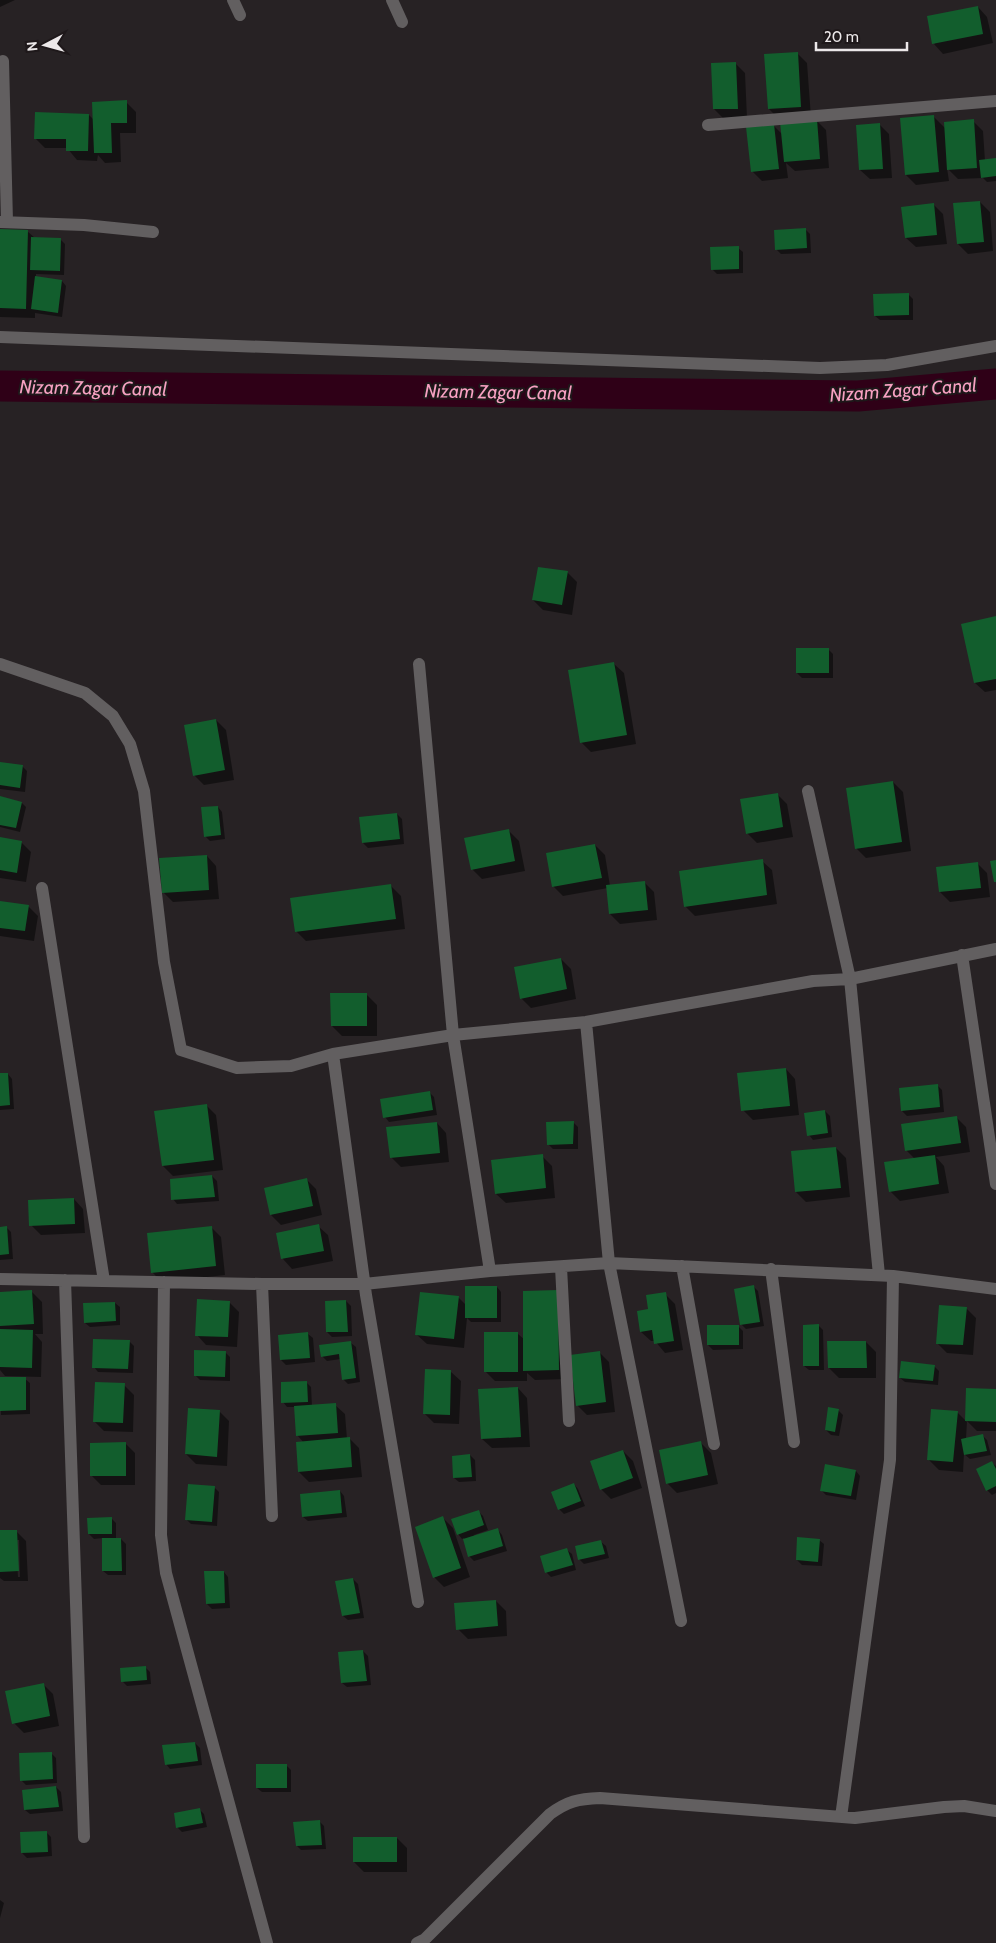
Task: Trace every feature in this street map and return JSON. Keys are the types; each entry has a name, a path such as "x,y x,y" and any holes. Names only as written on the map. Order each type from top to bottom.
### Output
{"street":[{"path":"233,0 240,15"},
{"path":"392,0 402,22"},
{"path":"3,61 4,222 84,225 153,232"},
{"path":"708,125 996,101"},
{"path":"0,337 820,368 887,365 996,346"},
{"path":"0,664 85,693 114,716 130,744 144,791 164,962 180,1050 237,1068 292,1066 333,1054 453,1034 586,1022 813,981 850,979 962,954 996,949"},
{"path":"419,664 453,1034 490,1271"},
{"path":"808,791 850,979 879,1275"},
{"path":"42,888 104,1281"},
{"path":"962,954 996,1184"},
{"path":"586,1022 609,1263 681,1621"},
{"path":"333,1054 364,1284 418,1602"},
{"path":"0,1278 262,1284 364,1284 490,1271 609,1263 879,1275 996,1289"},
{"path":"682,1266 714,1444"},
{"path":"560,1267 569,1421"},
{"path":"771,1269 794,1442"},
{"path":"840,1818 890,1460 893,1276"},
{"path":"65,1280 84,1837"},
{"path":"164,1282 161,1535 166,1574 267,1943"},
{"path":"262,1284 272,1516"},
{"path":"417,1943 425,1939 550,1814 566,1803 580,1798 600,1798 840,1818 869,1817 964,1806 996,1811"}],"building":[{"path":"978,6 983,34 932,44 927,16"},
{"path":"798,52 801,107 768,109 764,54"},
{"path":"736,62 738,109 713,109 711,63"},
{"path":"127,100 127,123 111,123 112,153 94,153 92,102"},
{"path":"35,112 89,114 88,151 66,151 66,139 34,139"},
{"path":"934,115 939,172 905,175 900,118"},
{"path":"817,119 820,159 784,162 780,122"},
{"path":"974,119 977,168 947,170 944,122"},
{"path":"880,123 883,169 859,170 856,125"},
{"path":"774,124 779,169 751,172 746,127"},
{"path":"996,158 996,176 981,178 979,160"},
{"path":"980,201 984,242 957,244 953,203"},
{"path":"934,203 937,235 905,238 901,207"},
{"path":"806,228 807,248 775,250 774,230"},
{"path":"0,229 28,230 26,309 0,308"},
{"path":"31,237 61,238 60,271 30,270"},
{"path":"739,246 739,269 711,270 710,247"},
{"path":"35,276 62,280 58,313 31,309"},
{"path":"909,293 909,315 874,316 873,294"},
{"path":"538,567 568,571 562,605 532,600"},
{"path":"996,616 996,679 974,683 961,624"},
{"path":"796,648 829,648 829,673 796,673"},
{"path":"614,662 627,735 580,743 568,670"},
{"path":"216,719 225,770 193,776 184,725"},
{"path":"0,762 23,765 20,788 0,785"},
{"path":"893,781 902,842 855,849 846,788"},
{"path":"778,793 783,827 746,834 740,799"},
{"path":"0,796 22,802 16,828 0,825"},
{"path":"218,806 221,835 204,837 201,807"},
{"path":"397,813 400,839 362,843 359,817"},
{"path":"509,829 515,861 471,870 464,838"},
{"path":"0,837 22,841 17,873 0,870"},
{"path":"595,844 602,878 552,887 546,853"},
{"path":"207,855 209,890 162,893 159,858"},
{"path":"763,859 767,895 684,907 679,871"},
{"path":"996,860 996,882 994,882 990,861"},
{"path":"978,862 981,888 939,892 936,867"},
{"path":"645,881 648,910 609,914 606,885"},
{"path":"391,884 396,919 295,932 290,898"},
{"path":"0,901 29,905 25,931 0,928"},
{"path":"561,958 567,989 520,999 514,967"},
{"path":"330,993 367,993 367,1026 331,1026"},
{"path":"786,1068 790,1106 741,1111 737,1073"},
{"path":"0,1073 8,1073 10,1105 0,1106"},
{"path":"938,1084 940,1107 901,1111 899,1088"},
{"path":"430,1091 433,1110 383,1118 380,1099"},
{"path":"207,1104 214,1160 162,1166 154,1111"},
{"path":"825,1110 828,1133 807,1136 804,1113"},
{"path":"957,1116 961,1143 905,1151 901,1124"},
{"path":"574,1121 573,1144 547,1145 546,1122"},
{"path":"437,1122 440,1153 390,1158 386,1127"},
{"path":"836,1147 841,1188 795,1192 791,1151"},
{"path":"543,1154 546,1188 495,1194 491,1160"},
{"path":"935,1155 939,1184 889,1192 884,1162"},
{"path":"212,1175 215,1197 171,1200 170,1179"},
{"path":"307,1178 313,1206 270,1215 264,1188"},
{"path":"74,1198 75,1224 29,1226 28,1200"},
{"path":"319,1224 324,1251 281,1259 276,1233"},
{"path":"7,1226 9,1254 0,1255 0,1227"},
{"path":"212,1226 216,1266 151,1273 147,1233"},
{"path":"754,1285 760,1322 740,1325 734,1289"},
{"path":"465,1286 497,1286 497,1318 465,1318"},
{"path":"32,1290 34,1324 0,1326 0,1292"},
{"path":"558,1290 559,1370 523,1371 523,1291"},
{"path":"420,1292 459,1296 454,1339 415,1335"},
{"path":"666,1292 674,1341 654,1344 652,1330 640,1332 637,1311 648,1309 646,1295"},
{"path":"197,1299 230,1301 228,1337 195,1336"},
{"path":"346,1300 348,1332 326,1332 325,1301"},
{"path":"115,1302 116,1321 84,1323 83,1303"},
{"path":"939,1305 967,1307 963,1345 936,1344"},
{"path":"819,1324 819,1366 803,1366 803,1325"},
{"path":"707,1325 739,1325 739,1345 707,1345"},
{"path":"0,1329 33,1330 32,1368 0,1367"},
{"path":"308,1332 310,1358 280,1360 278,1335"},
{"path":"484,1332 518,1332 518,1372 484,1372"},
{"path":"93,1339 130,1340 128,1369 92,1368"},
{"path":"351,1341 356,1378 342,1380 339,1354 321,1357 319,1345"},
{"path":"827,1341 866,1341 867,1368 828,1368"},
{"path":"194,1350 226,1351 225,1377 194,1376"},
{"path":"600,1351 606,1402 576,1406 570,1355"},
{"path":"901,1361 935,1365 933,1381 899,1378"},
{"path":"425,1369 451,1370 450,1415 423,1414"},
{"path":"0,1377 26,1377 26,1410 0,1411"},
{"path":"307,1381 308,1402 281,1403 281,1382"},
{"path":"95,1382 125,1383 123,1423 93,1422"},
{"path":"518,1387 521,1437 481,1439 478,1389"},
{"path":"966,1388 996,1389 996,1422 965,1421"},
{"path":"336,1403 338,1433 296,1436 294,1406"},
{"path":"828,1407 839,1409 835,1432 825,1430"},
{"path":"188,1408 220,1410 217,1457 185,1454"},
{"path":"931,1409 958,1411 953,1462 927,1460"},
{"path":"983,1434 987,1451 964,1455 961,1439"},
{"path":"350,1437 352,1467 298,1472 296,1442"},
{"path":"701,1441 708,1475 666,1484 659,1450"},
{"path":"126,1442 126,1476 90,1476 90,1443"},
{"path":"623,1450 633,1478 600,1490 590,1461"},
{"path":"470,1454 472,1477 453,1478 452,1456"},
{"path":"992,1461 996,1469 996,1486 986,1491 976,1469"},
{"path":"825,1464 856,1470 851,1496 820,1491"},
{"path":"574,1483 581,1501 558,1510 551,1492"},
{"path":"188,1484 215,1486 212,1522 185,1520"},
{"path":"340,1490 342,1513 302,1517 300,1494"},
{"path":"479,1510 484,1525 457,1535 451,1519"},
{"path":"443,1516 461,1568 433,1578 415,1527"},
{"path":"112,1517 112,1534 88,1534 87,1518"},
{"path":"498,1528 503,1546 468,1557 463,1539"},
{"path":"0,1530 17,1530 19,1571 0,1572"},
{"path":"797,1537 820,1539 818,1562 796,1560"},
{"path":"102,1538 121,1538 122,1571 102,1571"},
{"path":"601,1540 605,1554 578,1560 575,1546"},
{"path":"567,1548 573,1565 545,1573 540,1556"},
{"path":"204,1571 224,1571 225,1603 206,1604"},
{"path":"353,1578 360,1613 342,1616 335,1581"},
{"path":"496,1600 498,1626 456,1630 454,1603"},
{"path":"363,1650 367,1681 341,1683 338,1652"},
{"path":"146,1666 147,1680 121,1682 120,1668"},
{"path":"44,1683 50,1716 12,1724 5,1691"},
{"path":"195,1742 198,1761 165,1765 162,1745"},
{"path":"52,1752 53,1779 20,1781 19,1753"},
{"path":"256,1764 287,1764 287,1788 256,1788"},
{"path":"56,1786 59,1807 24,1810 22,1790"},
{"path":"200,1808 203,1823 176,1828 174,1813"},
{"path":"320,1820 322,1845 296,1846 293,1822"},
{"path":"47,1831 48,1852 21,1853 20,1832"},
{"path":"353,1837 397,1837 397,1862 353,1862"}],"waterway":[{"name":"Nizam Zagar Canal","path":"0,386 858,396 996,384"}]}
